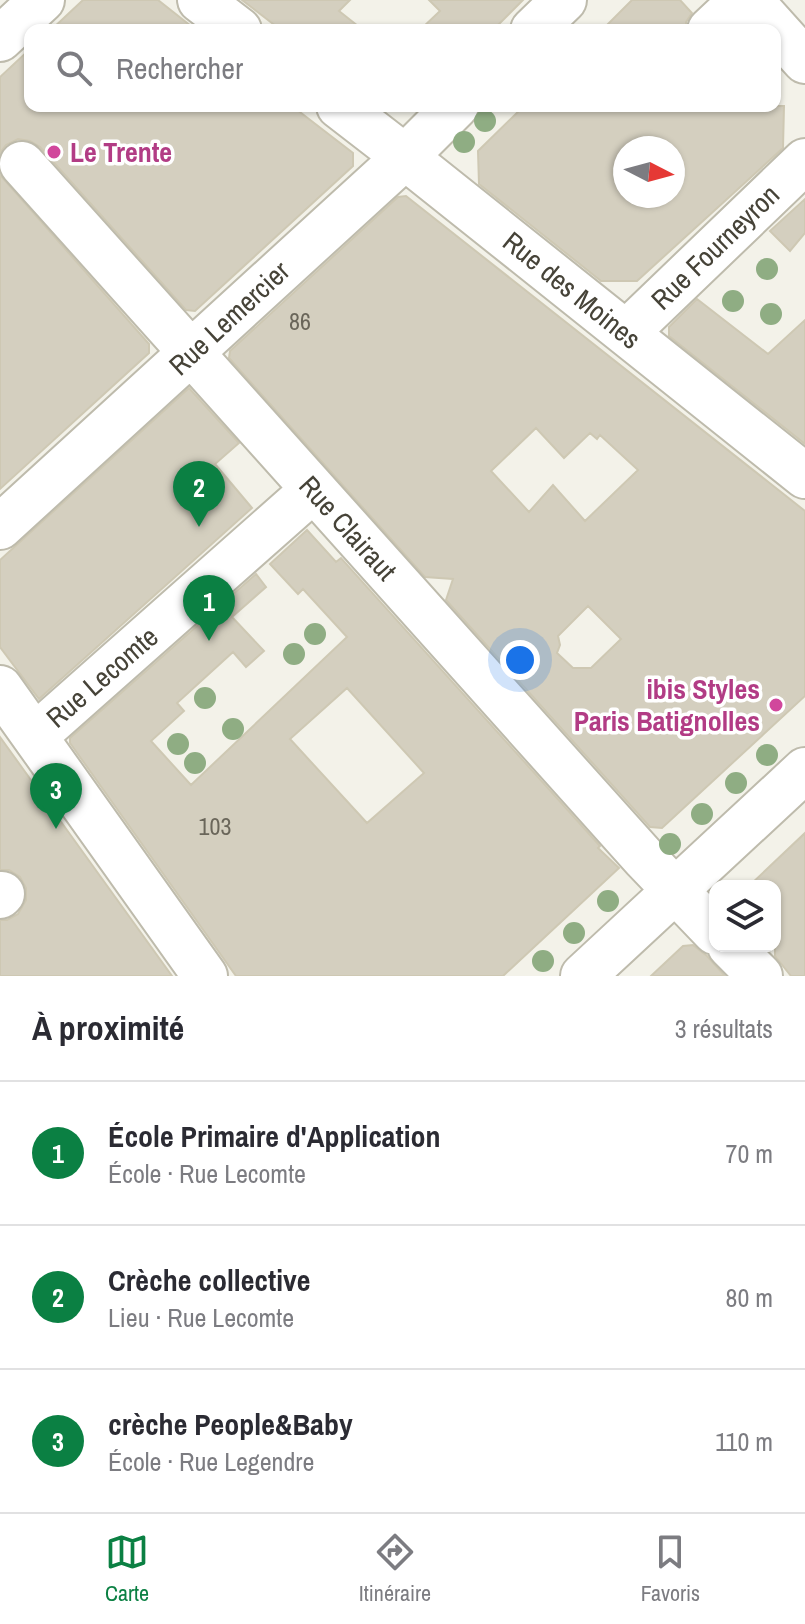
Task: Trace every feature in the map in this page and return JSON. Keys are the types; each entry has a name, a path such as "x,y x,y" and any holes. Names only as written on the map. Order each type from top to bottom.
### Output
{"street":[{"path":"0,39 42,0"},
{"path":"200,0 231,24"},
{"path":"539,24 564,0"},
{"path":"716,24 742,0"},
{"path":"750,0 767,24"},
{"name":"Rue des Moines","path":"347,112 805,476"},
{"name":"Rue Lemercier","path":"0,527 405,157 450,112"},
{"name":"Rue Fourneyron","path":"626,333 805,161"},
{"name":"Rue Clairaut","path":"22,164 674,891 709,926"},
{"name":"Rue Lecomte","path":"35,736 313,490"},
{"path":"0,688 205,976"},
{"path":"583,976 805,770"},
{"path":"736,952 760,976"}],"building":[{"path":"83,0 158,0 188,24 57,24"},
{"path":"242,0 350,0 339,11 355,24 273,24"},
{"path":"429,0 523,0 499,24 426,24 440,11"},
{"path":"632,0 680,0 692,13 686,24 608,24"},
{"path":"24,55 24,112 300,112 353,153 353,166 195,311 186,310 40,147 18,139 6,145 0,153 0,77"},
{"path":"781,106 784,106 783,148 637,281 601,281 479,184 478,151 518,112 781,112"},
{"path":"0,175 149,344 149,353 0,489"},
{"path":"406,196 805,511 805,696 662,828 650,827 446,600 453,579 425,577 229,358 230,351 398,197","holes":["536,428 564,458 590,433 597,439 600,435 638,470 585,521 553,485 529,512 491,471","588,606 621,639 591,668 573,668 557,653 560,645 558,636"]},
{"path":"805,199 805,233 790,251 770,231"},
{"path":"697,299 768,354 805,320 805,444 669,336 669,327"},
{"path":"189,388 239,443 215,464 252,508 39,699 0,647 0,560"},
{"path":"307,530 336,562 341,558 619,868 503,976 236,976 70,743 70,738 256,574 266,587 232,617 264,651 246,667 233,652 177,703 184,711 151,741 191,785 347,637 303,589 298,594 270,564","holes":["347,688 424,773 367,823 290,739"]},
{"path":"0,737 172,976 0,976 0,920 18,914 26,900 26,888 20,877 9,870 0,870"},
{"path":"805,833 805,976 791,976 775,956 775,952 781,952 781,880 755,880"},
{"path":"693,945 725,976 651,976 683,946"}],"place":[{"name":"Le Trente","path":"54,152"},
{"name":"Crèche collective","path":"199,527"},
{"name":"École Primaire d'Application","path":"209,641"},
{"name":"ibis Styles Paris Batignolles","path":"776,705"},
{"name":"crèche People&Baby","path":"56,829"}]}
